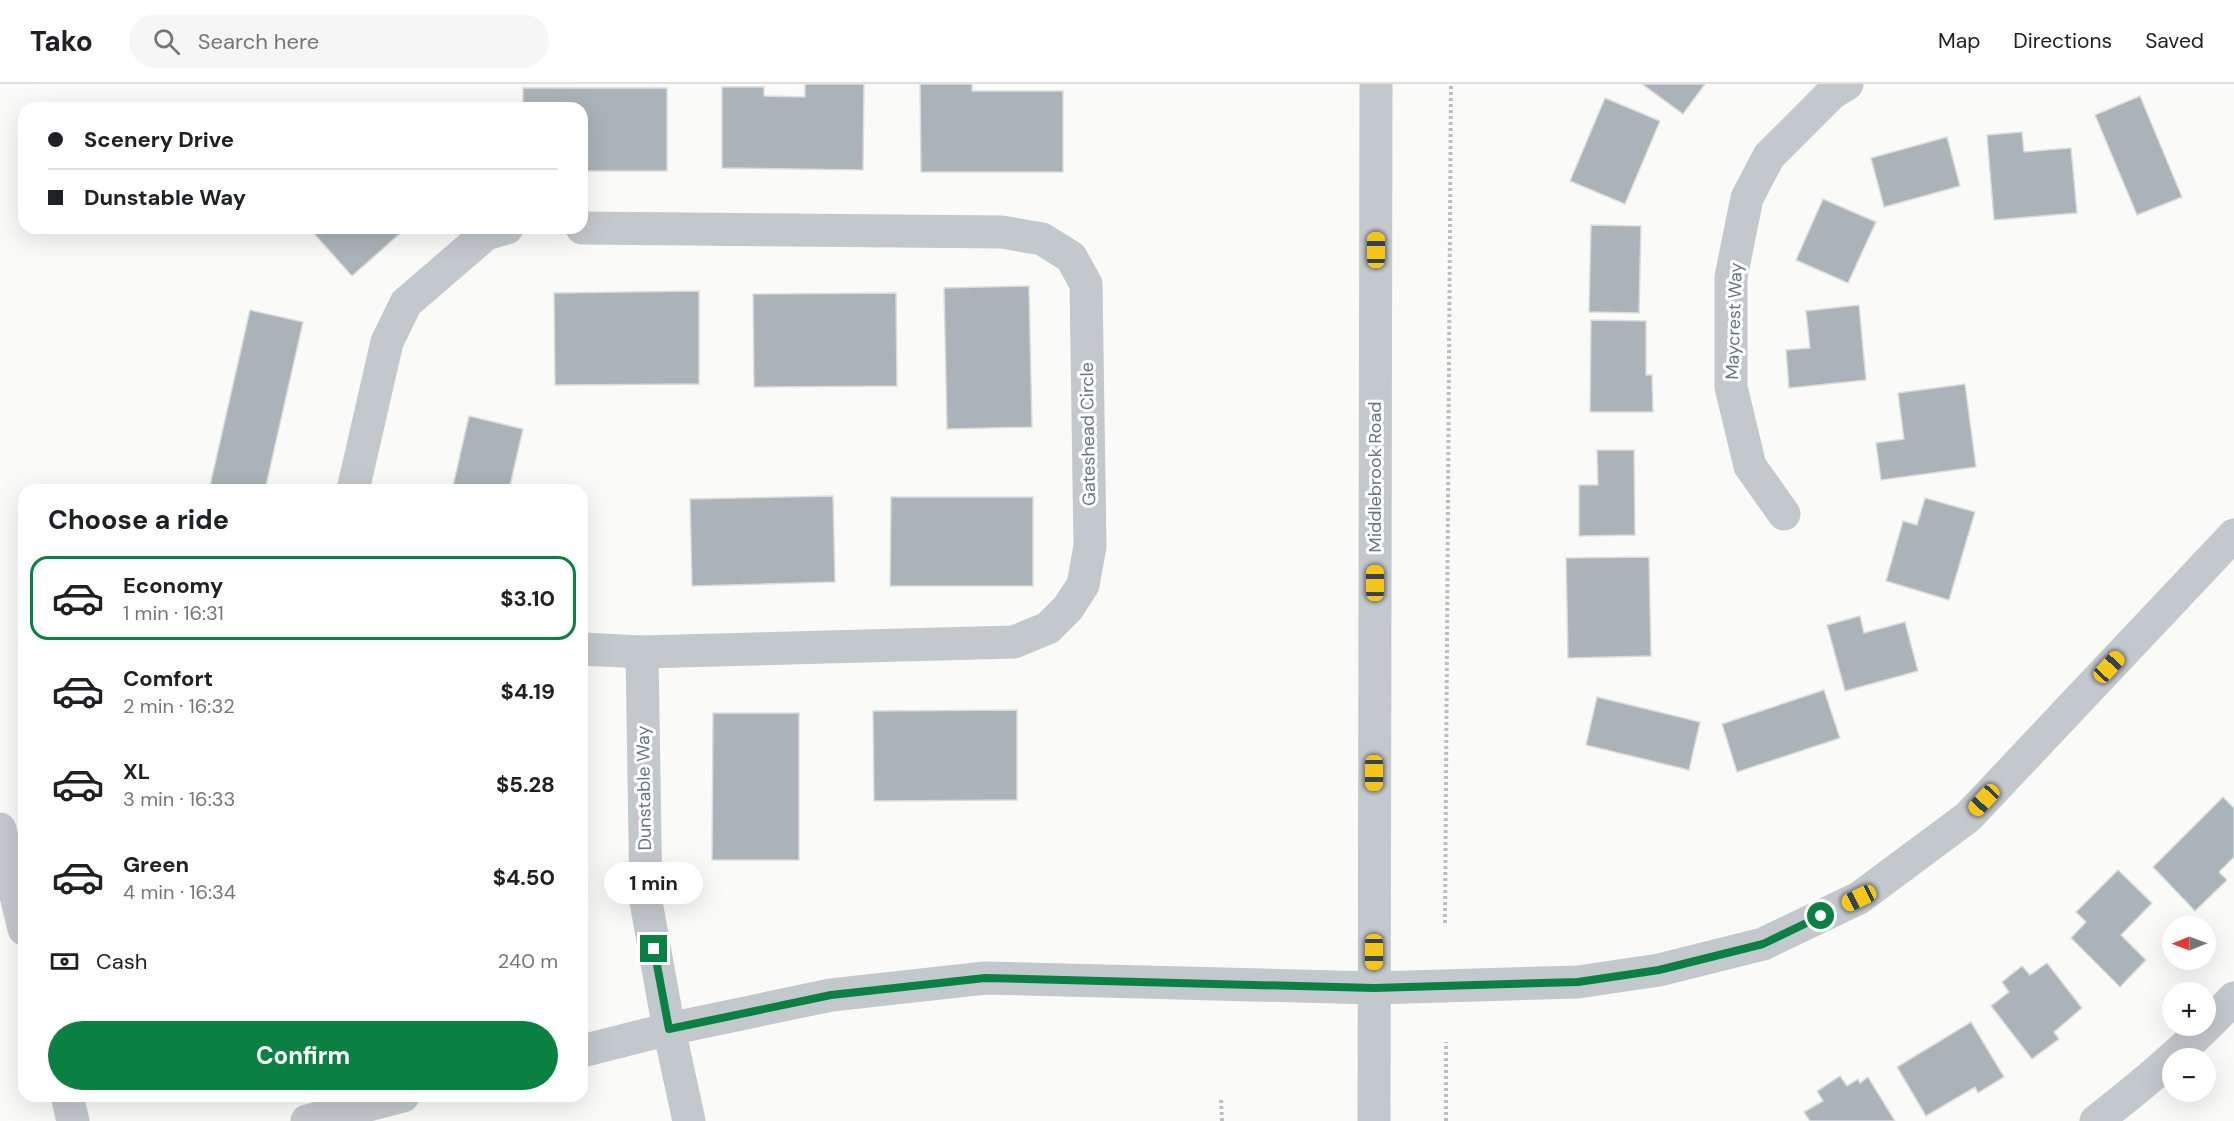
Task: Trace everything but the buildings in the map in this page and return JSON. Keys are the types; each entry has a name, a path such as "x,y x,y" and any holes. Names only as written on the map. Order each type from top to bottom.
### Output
{"street":[{"name":"Middlebrook Road","path":"1374,1121 1376,84"},
{"name":"Maycrest Way","path":"1784,514 1750,466 1731,387 1731,278 1747,198 1768,156 1832,93 1847,84"},
{"name":"Gateshead Circle","path":"588,228 1002,232 1042,238 1071,257 1086,284 1090,546 1083,585 1068,608 1048,628 1014,642 642,652 588,649"},
{"path":"354,484 387,342 406,303 486,234"},
{"path":"588,1049 669,1029 831,995 985,978 1374,988 1578,982 1659,970 1763,944 1859,898 1968,816 2234,535"},
{"name":"Dunstable Way","path":"642,652 646,902 669,1029"},
{"path":"0,829 8,898 18,917"},
{"path":"2096,1121 2194,1038 2234,998"},
{"path":"669,1029 689,1121"},
{"path":"68,1102 73,1121"},
{"path":"307,1121 380,1102"}],"path":[{"path":"1445,923 1451,84"},
{"path":"1446,1042 1446,1121"},
{"path":"1221,1100 1222,1121"}],"route":[{"path":"654,949 669,1029 831,995 985,978 1374,988 1578,982 1659,970 1763,944 1821,916"}]}
